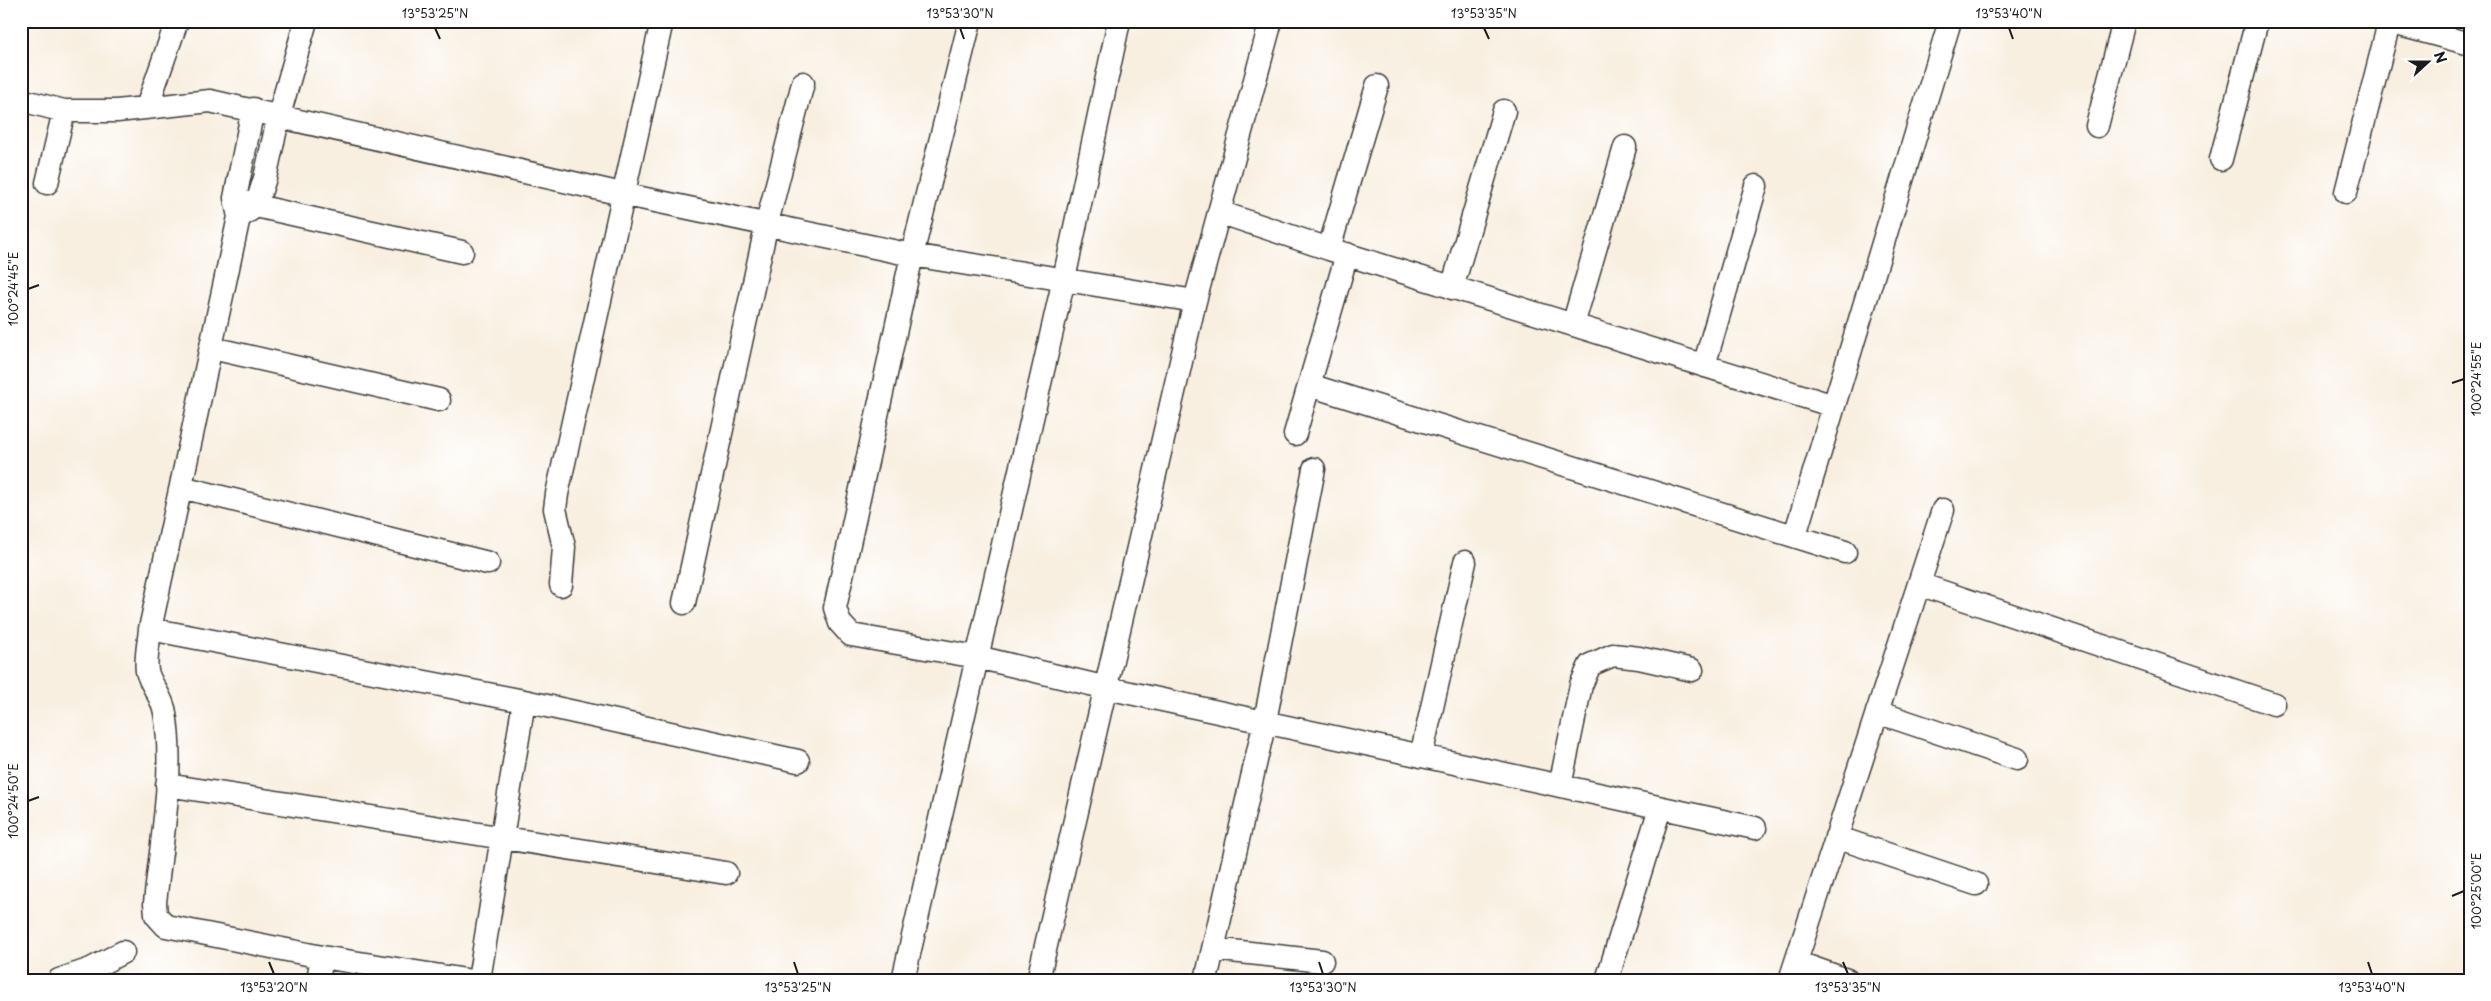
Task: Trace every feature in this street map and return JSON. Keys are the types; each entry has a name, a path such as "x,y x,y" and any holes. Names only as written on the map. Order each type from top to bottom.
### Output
{"street":[{"path":"147,107 177,21"},
{"path":"243,207 265,178 279,115 306,21"},
{"path":"560,585 564,547 555,509 556,494 662,21"},
{"path":"970,21 912,255 835,608 840,622 851,635 977,657 1107,688 1755,828"},
{"path":"903,980 1064,279 1119,21"},
{"path":"1038,980 1195,301 1271,21"},
{"path":"1795,535 1950,21"},
{"path":"2097,126 2124,21"},
{"path":"2221,159 2257,21"},
{"path":"2346,192 2387,22 2470,44"},
{"path":"684,603 767,223 803,83"},
{"path":"1295,434 1309,385 1377,86"},
{"path":"21,100 64,110 117,110 210,101 253,109 622,194 912,255 1195,301"},
{"path":"253,109 243,207 150,629 147,671 158,692 165,712 167,785 155,902 156,916 166,926 322,957 466,980"},
{"path":"47,182 64,110"},
{"path":"1452,288 1504,111"},
{"path":"1573,325 1625,147"},
{"path":"1704,366 1756,186"},
{"path":"243,207 462,252"},
{"path":"1219,212 1452,288 1834,406"},
{"path":"212,348 439,400"},
{"path":"1309,385 1845,552"},
{"path":"1206,980 1265,721 1314,469"},
{"path":"181,487 488,563"},
{"path":"1847,980 1793,971 1943,510"},
{"path":"1420,756 1465,562"},
{"path":"1918,584 2274,704"},
{"path":"150,629 524,701 798,761"},
{"path":"1560,786 1581,685 1590,665 1613,655 1639,658 1692,670"},
{"path":"479,980 524,701"},
{"path":"1878,712 2017,758"},
{"path":"167,785 726,873"},
{"path":"1607,980 1660,808"},
{"path":"1836,837 1976,884"},
{"path":"1213,950 1322,961"},
{"path":"59,980 91,969 123,952"},
{"path":"318,980 322,957"}]}
